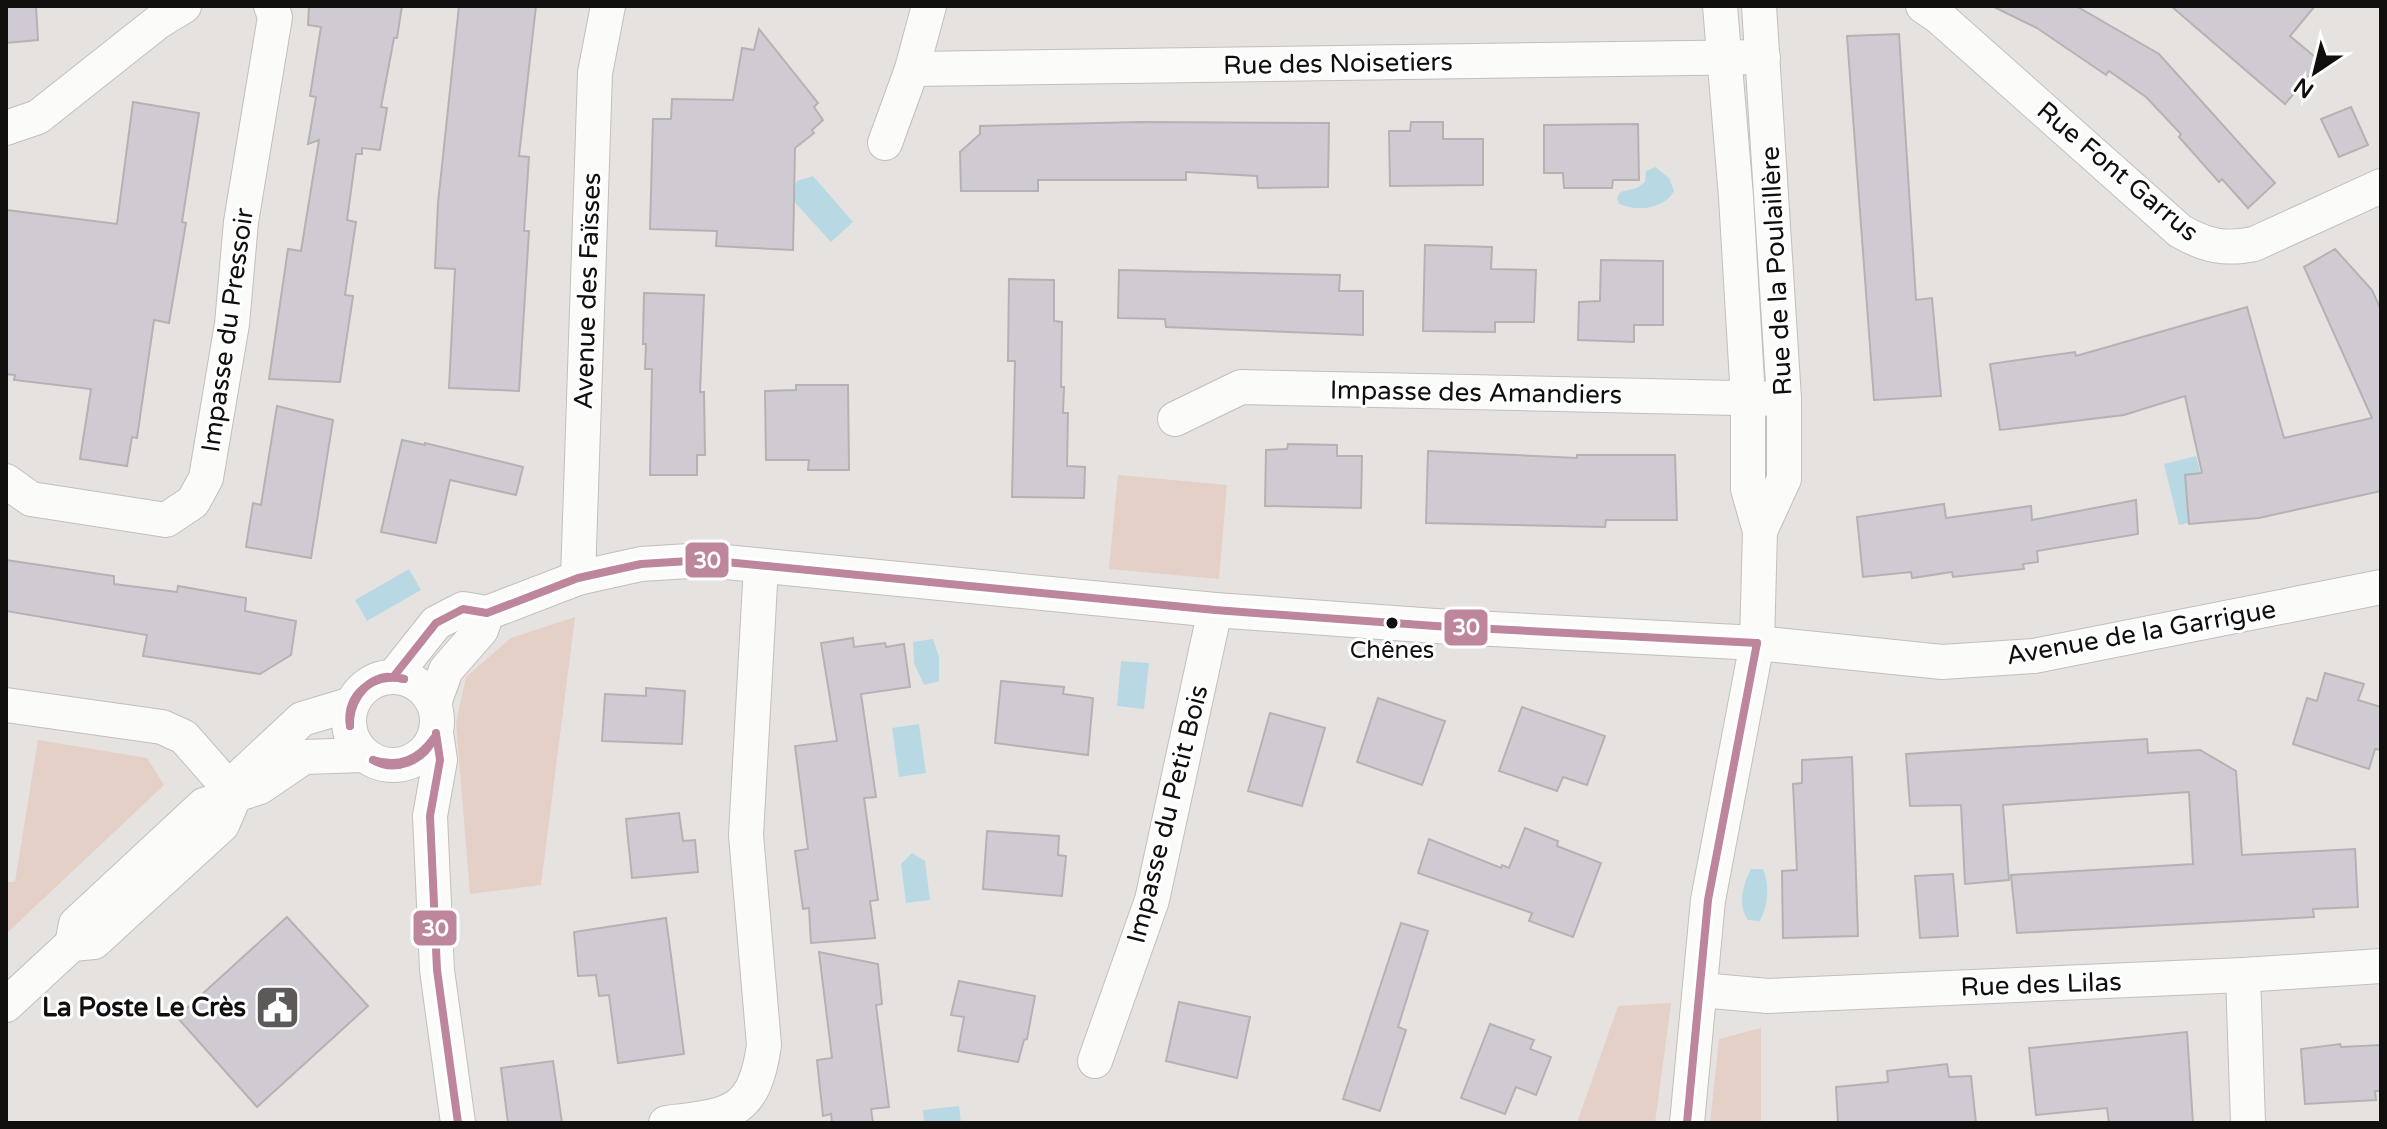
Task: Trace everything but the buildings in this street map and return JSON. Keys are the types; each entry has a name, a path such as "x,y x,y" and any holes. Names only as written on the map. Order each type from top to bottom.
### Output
{"street":[{"name":"Impasse du Pressoir","path":"6,481 31,499 166,520 193,502 206,478 232,324 241,222 275,17 271,6"},
{"name":"Avenue des Faïsses","path":"578,578 595,73 608,6"},
{"path":"885,143 912,69 929,6"},
{"name":"Rue de la Poulaillère","path":"1687,1123 1708,900 1757,643 1760,531 1748,489 1748,398 1720,6"},
{"name":"Rue de la Poulaillère","path":"1759,6 1784,399 1784,479 1760,531"},
{"name":"Rue Font Garrus","path":"1923,6 2180,231 2198,241 2216,248 2254,244 2381,186"},
{"path":"6,128 38,117 164,11"},
{"name":"Rue des Noisetiers","path":"912,69 1763,57"},
{"name":"Impasse des Amandiers","path":"1175,419 1241,387 1784,399"},
{"name":"Avenue de la Garrigue","path":"394,676 436,623 463,609 487,613 578,578 641,564 705,560 1215,610 1435,626 1757,643 1942,662 2034,656 2381,587"},
{"path":"666,1123 717,1117 733,1111 748,1095 761,1069 764,1045 746,835 761,566"},
{"name":"Impasse du Petit Bois","path":"1095,1061 1152,900 1215,610"},
{"path":"235,795 260,787 304,757 412,761 423,755 446,670 481,630 487,613"},
{"path":"430,816 375,760 355,745 349,718 358,692 368,684 394,676 418,684 435,718 440,760 430,816 437,970 458,1123"},
{"path":"6,1005 72,944 94,942 222,825 244,773 302,719 352,704"},
{"path":"6,705 162,727 184,737 235,795"},
{"name":"Rue des Lilas","path":"1701,990 1768,996 2381,966"},
{"path":"2243,975 2248,1123"}],"shaded area":[{"path":"1118,475 1227,485 1219,579 1109,569"},
{"path":"575,617 541,885 470,894 456,723 466,677 511,638"},
{"path":"38,740 147,758 164,785 6,934 6,882 15,882"},
{"path":"1671,1003 1655,1123 1577,1123 1618,1006"},
{"path":"1761,1028 1761,1123 1710,1123 1719,1039"}],"water":[{"path":"1655,167 1669,178 1674,191 1670,197 1650,207 1634,208 1619,204 1617,198 1620,192 1637,188 1645,182 1646,171"},
{"path":"813,176 853,222 831,242 790,197 797,181"},
{"path":"2196,456 2212,518 2179,525 2164,464"},
{"path":"409,569 421,590 367,621 355,600"},
{"path":"933,639 939,657 939,681 924,685 914,663 913,642"},
{"path":"1121,661 1149,663 1144,709 1117,706"},
{"path":"919,724 926,773 899,777 892,728"},
{"path":"912,853 925,861 930,900 906,903 901,864"},
{"path":"1751,869 1763,869 1767,882 1766,902 1760,921 1748,920 1743,908 1744,888"},
{"path":"959,1106 961,1123 924,1123 923,1110"}],"transit line":[{"name":"30","path":"394,676 436,623 463,609 487,613 578,578 641,564 705,560 1215,610 1435,626 1757,643"},
{"name":"30","path":"1687,1123 1708,900 1757,643"},
{"name":"30","path":"350,726 355,702 370,683 385,677 404,679"},
{"name":"30","path":"350,726 352,704 364,688 382,679 404,679"},
{"name":"30","path":"436,733 440,760 430,816 437,970 458,1123"},
{"name":"30","path":"373,760 391,763 407,760 415,757 434,738"},
{"name":"30","path":"373,760 390,765 408,762 423,753 434,738"}],"place":[{"name":"Chênes","path":"1392,623"},
{"name":"La Poste Le Crès","path":"277,1007"}]}
